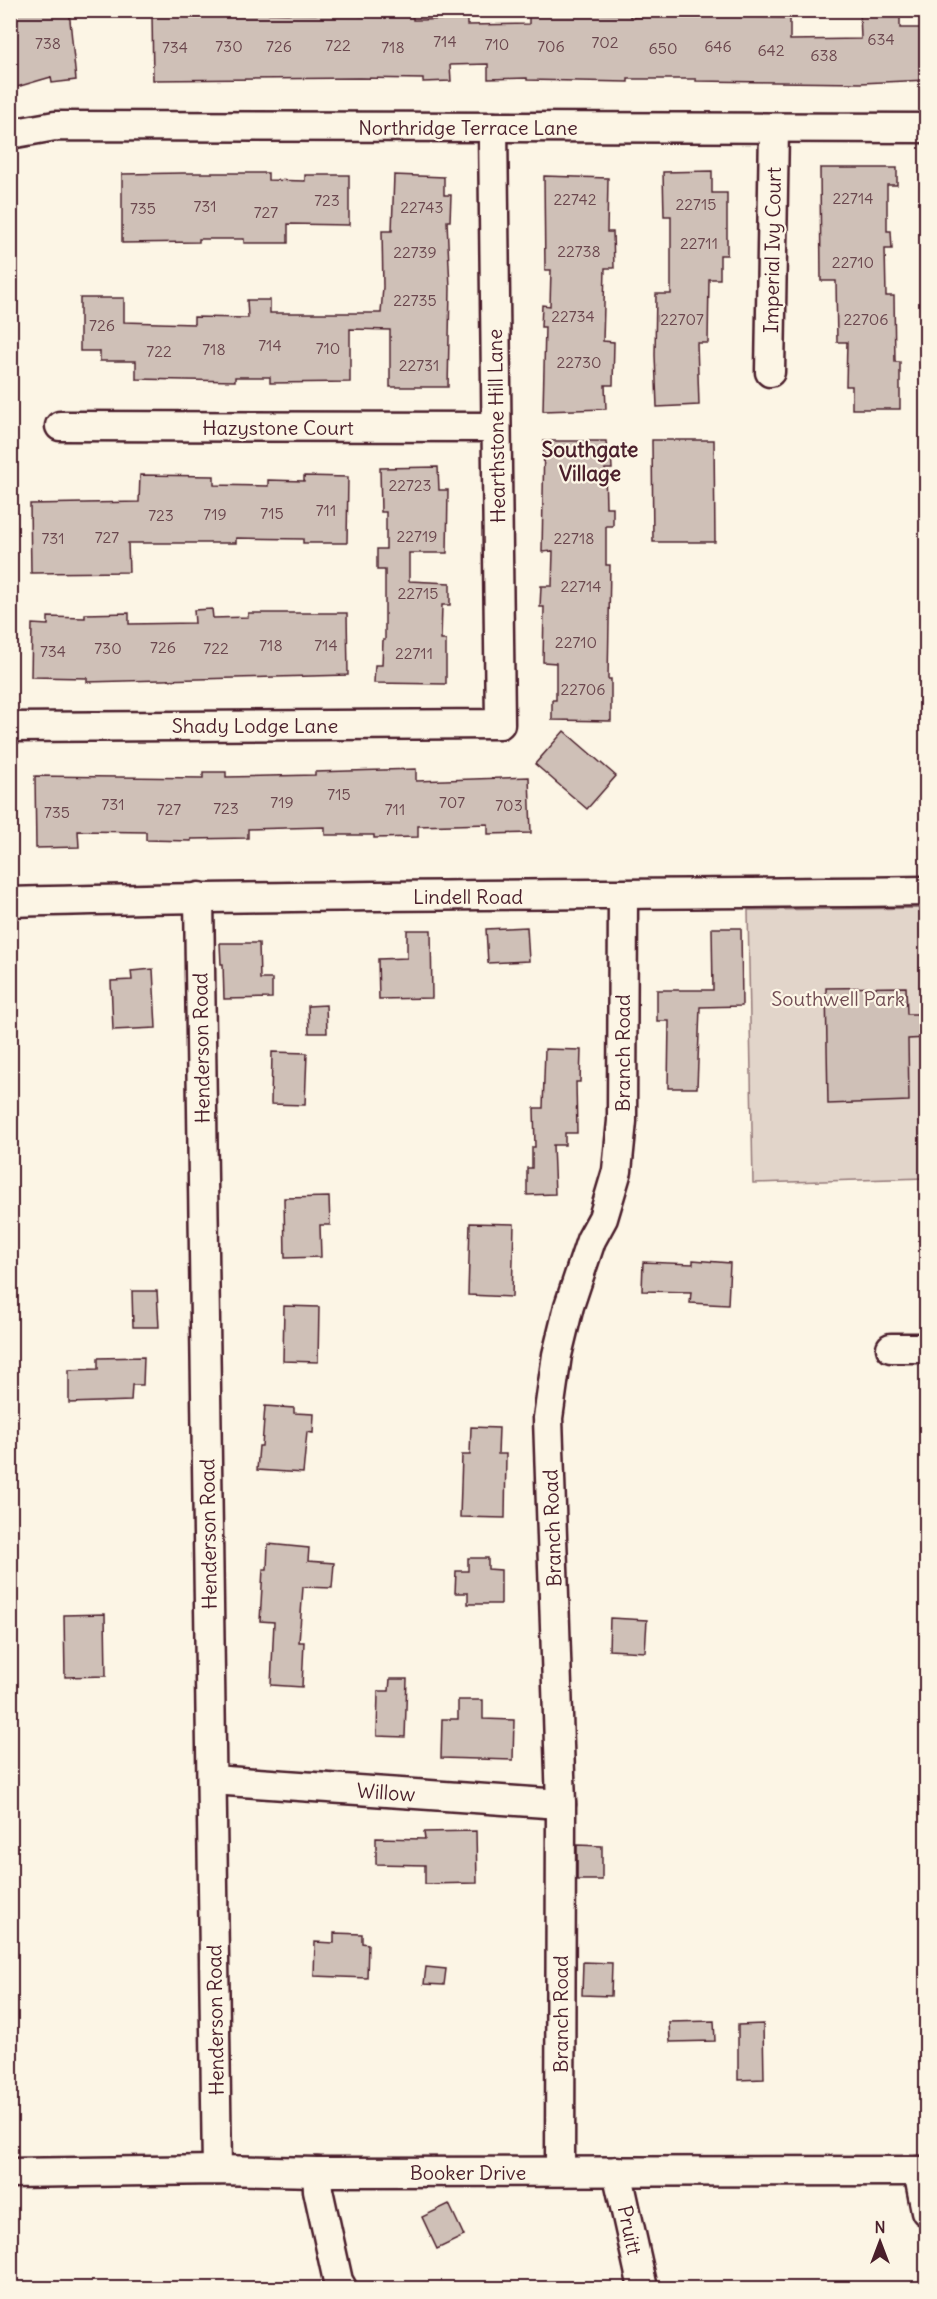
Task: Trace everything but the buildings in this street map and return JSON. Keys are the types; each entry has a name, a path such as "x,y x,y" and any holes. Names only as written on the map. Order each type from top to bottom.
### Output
{"street":[{"name":"Northridge Terrace Lane","path":"10,134 55,126 927,128"},
{"name":"Hearthstone Hill Lane","path":"493,127 500,724"},
{"name":"Imperial Ivy Court","path":"770,372 774,128"},
{"name":"Hazystone Court","path":"60,426 496,427"},
{"name":"Shady Lodge Lane","path":"10,727 500,724"},
{"name":"Lindell Road","path":"10,902 199,897 927,891"},
{"name":"Branch Road","path":"560,2171 561,1804 548,1418 557,1354 569,1306 591,1240 603,1218 617,1171 622,1121 624,895"},
{"name":"Henderson Road","path":"199,897 217,2170"},
{"path":"891,1348 927,1348"},
{"name":"Willow","path":"212,1780 561,1804"},
{"name":"Booker Drive","path":"10,2173 217,2170 317,2172 922,2171"},
{"name":"Pruitt","path":"617,2171 643,2289"},
{"path":"922,2171 927,2211"},
{"path":"317,2172 318,2190 338,2281 342,2289"}],"green space":[{"name":"Southwell Park","path":"926,908 926,1178 753,1183 748,910"}],"district":[{"name":"Southgate Village","path":"590,461"}]}
